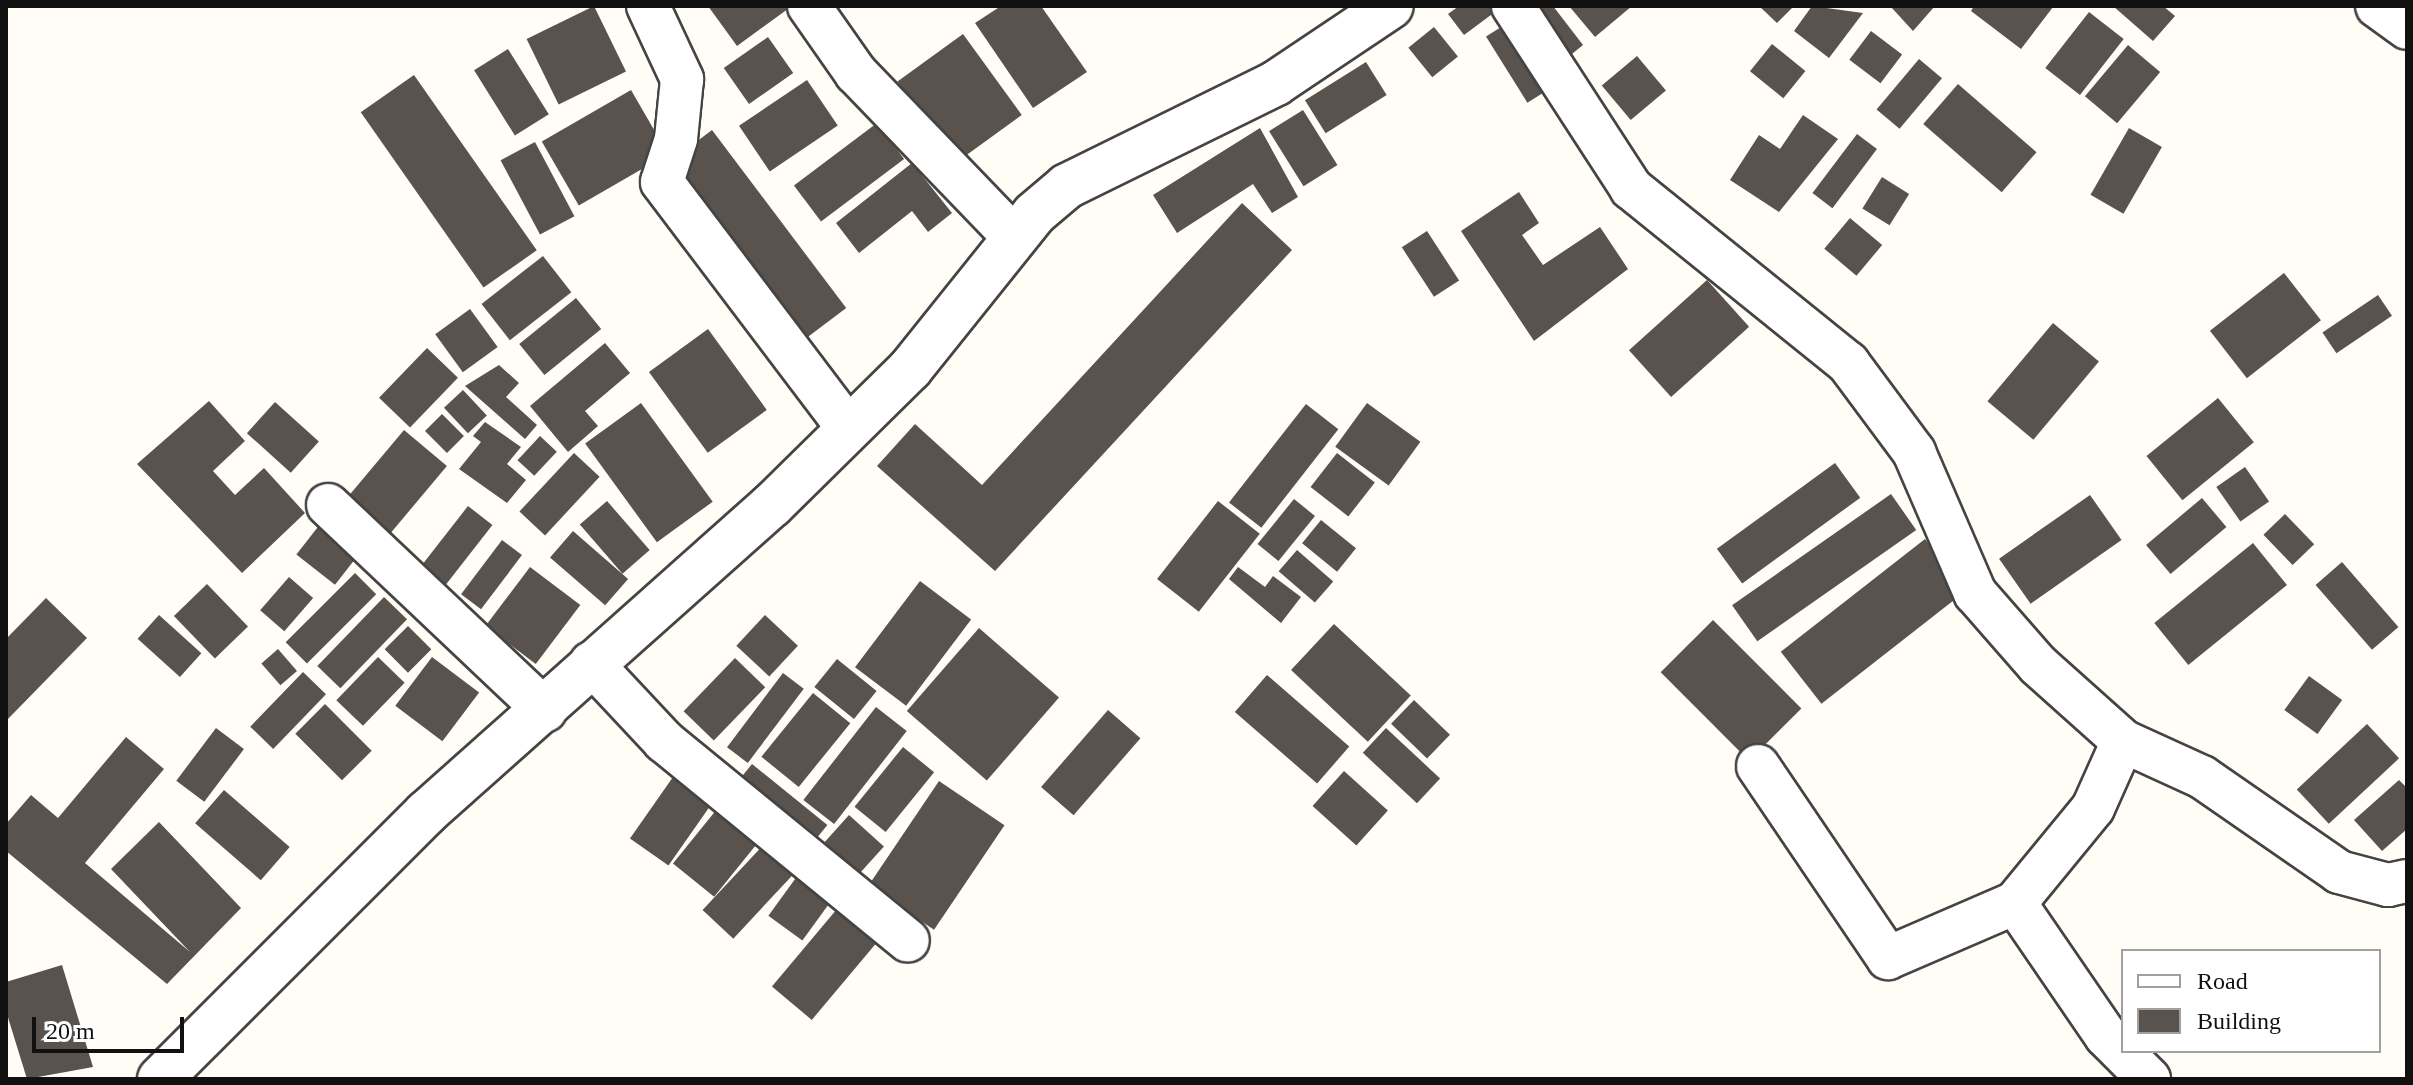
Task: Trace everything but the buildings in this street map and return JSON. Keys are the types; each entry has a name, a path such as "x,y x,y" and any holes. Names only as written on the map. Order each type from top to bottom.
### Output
{"street":[{"path":"648,6 682,79 676,139 662,182 847,427"},
{"path":"809,6 856,73 1014,237"},
{"path":"160,1079 426,813 772,505 847,427 910,369 1014,237 1067,186 1276,83 1391,6"},
{"path":"1513,6 1631,188 1848,363 1914,452 1975,593 2038,665 2123,741 2202,777 2339,872 2388,885 2407,881"},
{"path":"2377,6 2407,28"},
{"path":"328,505 545,710"},
{"path":"591,663 664,741 908,941"},
{"path":"1758,766 1888,958 2015,903 2093,808 2123,741"},
{"path":"2015,903 2106,1036 2121,1051"},
{"path":"2123,1053 2149,1079"}]}
